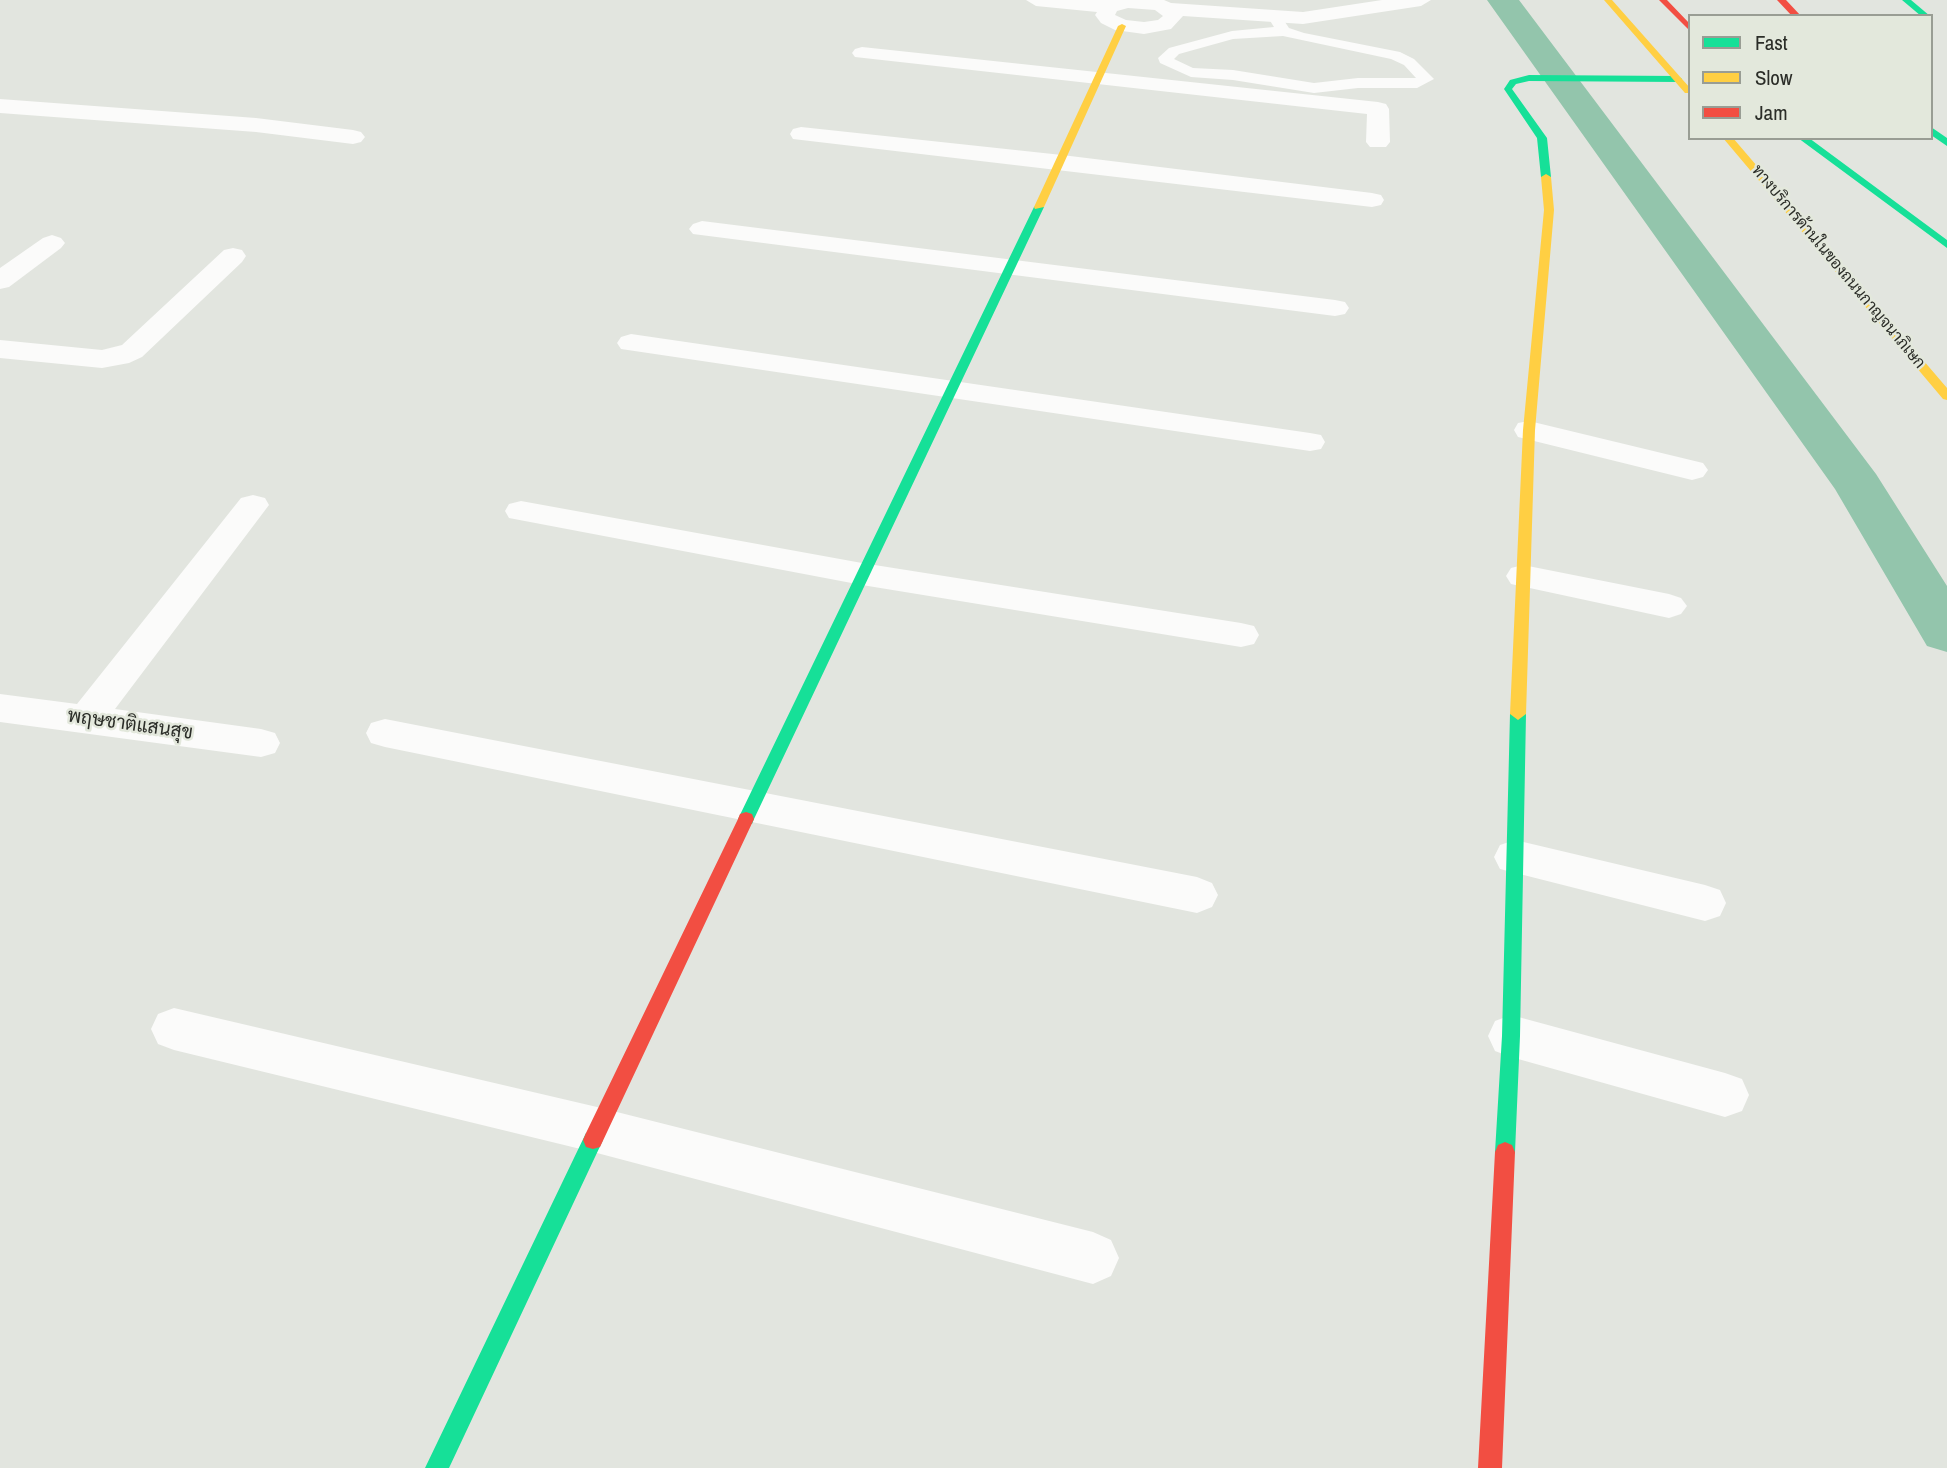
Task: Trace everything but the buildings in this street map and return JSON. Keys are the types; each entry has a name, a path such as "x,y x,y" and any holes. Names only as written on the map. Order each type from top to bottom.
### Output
{"main road":[{"path":"1608,0 1688,91"},
{"path":"1663,0 1688,27"},
{"path":"1781,0 1795,14"},
{"path":"1906,0 1924,14"},
{"path":"437,1468 1008,268 1062,162 1122,26"},
{"path":"1490,1468 1511,1036 1529,430 1549,210 1542,138 1508,89 1513,82 1529,78 1678,79"},
{"path":"1933,132 1947,143"},
{"name":"ทางบริการด้านในของถนนกาญจนาภิเษก","path":"1730,140 1947,396"},
{"path":"1806,140 1947,245"}],"street":[{"path":"1036,0 1110,7 1139,2 1168,9 1279,23 1422,0"},
{"path":"1110,7 1105,15 1122,26 1144,28 1164,25 1173,17 1168,9"},
{"path":"862,53 1378,109 1378,142"},
{"path":"0,106 256,125 353,137"},
{"path":"801,134 1062,162 1372,200"},
{"path":"702,229 1335,308"},
{"path":"0,281 52,243"},
{"path":"0,349 103,359 119,357 132,351 233,256"},
{"path":"631,343 1310,442"},
{"path":"1529,430 1692,470"},
{"path":"87,719 253,505"},
{"path":"520,510 862,574 1241,635"},
{"path":"1523,576 1669,606"},
{"name":"พฤษชาติแสนสุข","path":"0,708 261,743"},
{"path":"385,733 1197,895"},
{"path":"1515,858 1704,903"},
{"path":"174,1029 597,1130 1094,1258"},
{"path":"1511,1036 1725,1095"}],"lane":[{"path":"1279,23 1301,37 1395,55 1418,69 1426,79 1417,83 1359,83 1314,88 1233,75 1191,72 1168,64 1166,58 1174,51 1279,23"}],"waterway":[{"path":"1503,0 1858,485 1947,632"}],"traffic: fast":[{"path":"1906,0 1924,14"},
{"path":"1546,177 1542,138 1508,89 1513,82 1529,78 1678,79"},
{"path":"1933,132 1947,143"},
{"path":"1806,140 1947,245"},
{"path":"746,819 1039,207"},
{"path":"1505,1152 1511,1036 1518,714"},
{"path":"437,1468 593,1140"}],"traffic: slow":[{"path":"1608,0 1688,91"},
{"path":"1039,207 1122,26"},
{"path":"1730,140 1947,396"},
{"path":"1518,714 1529,430 1549,210 1546,177"}],"traffic: jam":[{"path":"1663,0 1688,27"},
{"path":"1781,0 1795,14"},
{"path":"593,1140 746,819"},
{"path":"1490,1468 1505,1152"}]}
